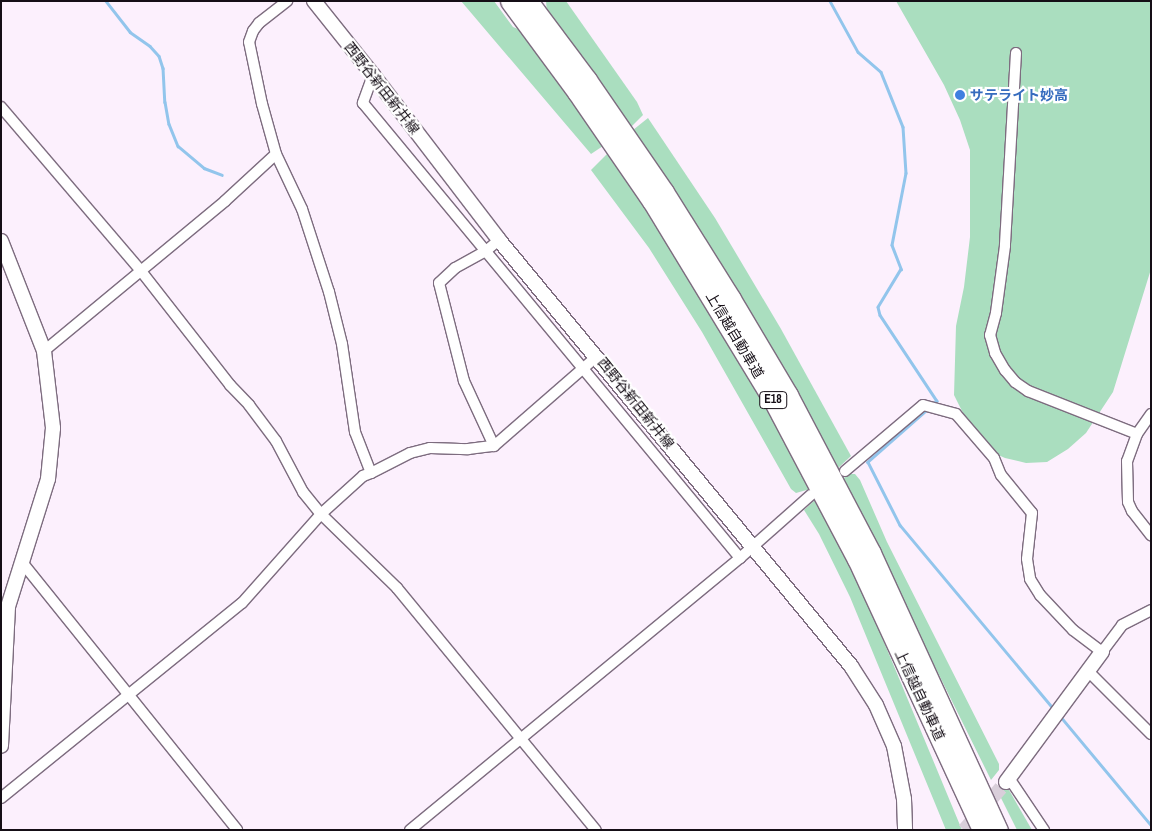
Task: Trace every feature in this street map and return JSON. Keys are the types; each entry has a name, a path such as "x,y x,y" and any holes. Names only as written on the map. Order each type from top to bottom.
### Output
{"highway":[{"name":"上信越自動車道","path":"510,1 621,156 716,304 801,451 881,611 982,830"},
{"name":"上信越自動車道","path":"528,1 587,80 664,192 760,347 871,553 998,830"},
{"path":"881,611 901,664 954,786 969,830"},
{"path":"946,715 1008,830"}],"main road":[{"name":"西野谷新田新井線","path":"314,1 374,75 499,240 597,356 851,666 876,705 894,746 904,799 905,830"},
{"path":"1,241 44,351 52,404 52,451 41,504 8,608 1,746"},
{"path":"1007,780 1102,652"}],"street":[{"path":"287,1 259,23 253,31 249,42 262,104 276,154 302,209 329,292 342,344 355,432 371,472"},
{"path":"1016,53 1005,246 996,313 990,335 995,353 1015,382 1028,392 1137,434"},
{"path":"374,75 363,103 487,250 740,558"},
{"path":"1,107 141,271 276,441 303,492 321,514 398,588 596,830"},
{"path":"44,351 224,201 276,154"},
{"path":"494,446 464,381 439,283 455,268 487,250 499,240"},
{"path":"1,798 242,603 321,514 363,476 410,453 430,448 468,449 494,446 597,356"},
{"path":"845,470 923,405 956,414 994,458 1001,474 1032,513 1027,559 1030,579 1040,595 1072,630 1102,652 1122,625 1151,610"},
{"path":"1151,414 1137,434 1127,461 1128,502 1132,512 1151,535"},
{"path":"410,830 740,558 811,495"},
{"path":"22,561 238,830"},
{"path":"1089,672 1151,734"},
{"path":"1007,780 1044,830"}],"green space":[{"path":"461,1 494,1 513,27 523,31 603,146 591,154"},
{"path":"546,1 566,1 637,102 643,115 630,128 547,13"},
{"path":"896,1 1151,1 1151,269 1113,392 1086,433 1068,449 1047,462 1026,463 1005,458 985,449 954,395 956,326 964,287 970,237 970,150 960,120 944,85"},
{"path":"648,118 715,218 781,329 851,456 836,470 633,130"},
{"path":"608,153 630,183 734,349 810,489 796,493 791,489 702,332 649,248 591,170"},
{"path":"850,474 855,474 860,480 887,542 999,764 999,770 991,780 842,479"},
{"path":"815,500 834,532 874,618 962,830 946,830 850,597 819,534 804,510"},
{"path":"1004,789 1009,790 1032,830 1017,830 999,794"}],"waterway":[{"path":"106,1 130,32 150,46 159,56 163,68 165,102 169,124 178,146 204,168 222,175"},
{"path":"830,1 858,52 881,72 903,127 906,173 892,245 901,269 878,307 880,315 937,401 933,404"},
{"path":"927,410 868,462 900,525 1054,709"},
{"path":"1061,717 1151,825"}],"tunnel":[{"path":"964,830 1006,782"}],"place":[{"name":"サテライト妙高","path":"960,95"}]}
